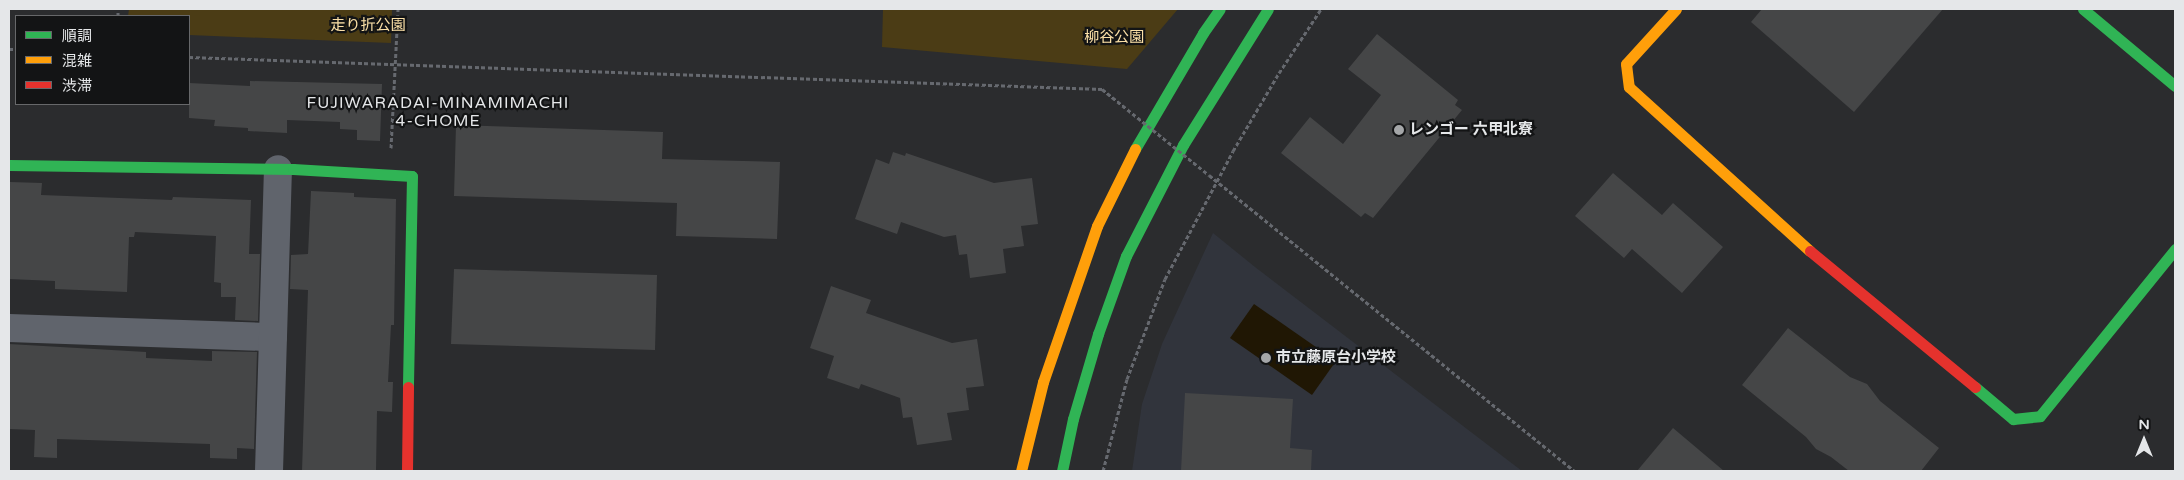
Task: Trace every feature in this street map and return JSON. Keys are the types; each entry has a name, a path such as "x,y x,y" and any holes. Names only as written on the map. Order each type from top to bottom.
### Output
{"street":[{"path":"1021,471 1043,382 1097,226 1130,160 1203,33 1220,9"},
{"path":"1062,471 1073,419 1098,334 1126,256 1183,145 1268,9"},
{"path":"1676,9 1626,64 1629,88 1784,230 2013,419 2040,416 2175,249"},
{"path":"2084,9 2175,86"},
{"path":"9,165 278,168 412,176 407,471"},
{"path":"270,471 278,168"},
{"path":"9,328 273,337"}],"path":[{"path":"390,175 398,9"},
{"path":"1103,471 1127,379 1165,279 1216,181 1279,73 1321,9"},
{"path":"190,57 1102,89 1574,471"}],"shaded area":[{"name":"市立藤原台小学校","path":"1213,233 1522,471 1132,471 1142,404 1162,344"},
{"path":"1254,304 1336,361 1312,395 1230,338"}],"green space":[{"name":"走り折公園","path":"129,9 392,9 391,43 190,35 190,15 128,15"},
{"name":"柳谷公園","path":"883,9 1178,9 1127,69 882,47"}],"building":[{"path":"1762,9 1943,9 1854,112 1751,22"},
{"name":"レンゴー 六甲北寮","path":"1377,34 1458,100 1455,105 1462,110 1373,218 1365,213 1361,217 1281,153 1310,117 1343,144 1381,95 1348,69"},
{"path":"250,81 382,84 380,141 357,140 357,130 340,129 340,122 287,120 287,133 248,131 248,128 214,126 215,120 189,118 190,83 250,86"},
{"path":"456,125 663,132 662,159 780,162 777,239 676,236 677,203 454,196"},
{"path":"893,152 905,156 906,153 994,183 1032,178 1038,224 1021,226 1024,246 1003,249 1006,273 970,278 967,254 959,255 956,235 944,237 901,222 897,234 855,219 876,159 889,164"},
{"path":"1613,173 1662,215 1673,203 1723,247 1682,293 1632,249 1624,258 1575,216"},
{"path":"10,182 42,183 41,195 172,200 173,197 251,200 249,254 260,254 258,321 235,320 236,297 221,297 221,283 214,282 216,236 135,232 134,237 129,237 127,292 55,289 55,281 9,279"},
{"path":"311,191 354,193 354,197 396,199 394,325 391,325 388,382 393,382 392,412 377,411 376,471 302,471 308,290 290,289 291,255 308,254"},
{"path":"454,269 657,275 655,350 451,344"},
{"path":"831,286 871,300 866,313 952,343 977,339 984,386 966,388 969,410 947,413 952,440 917,445 912,417 903,418 900,398 861,384 859,389 827,378 834,356 810,348"},
{"path":"1788,328 1850,377 1867,384 1880,401 1939,448 1921,471 1849,471 1831,457 1816,449 1806,437 1742,385"},
{"path":"9,344 146,352 146,358 212,361 212,351 257,352 254,449 237,448 237,459 210,458 210,444 57,439 57,458 34,457 35,430 9,429"},
{"path":"1185,393 1293,399 1290,448 1312,450 1311,471 1181,471"},
{"path":"1673,428 1724,471 1637,471"}],"traffic: fast":[{"path":"1135,149 1203,33 1220,9"},
{"path":"1062,471 1073,419 1098,334 1126,256 1183,145 1268,9"},
{"path":"2083,9 2175,86"},
{"path":"9,165 293,169 412,176 408,387"},
{"path":"1975,387 2013,419 2040,416 2175,249"}],"traffic: slow":[{"path":"1676,9 1626,64 1629,87 1810,251"},
{"path":"1021,471 1043,382 1097,226 1135,149"}],"traffic: jam":[{"path":"1810,251 1975,387"},
{"path":"407,471 408,387"}],"place":[{"name":"レンゴー 六甲北寮","path":"1399,130"},
{"name":"市立藤原台小学校","path":"1266,358"}],"district":[{"name":"FUJIWARADAI-MINAMIMACHI 4-CHOME","path":"438,112"}]}
